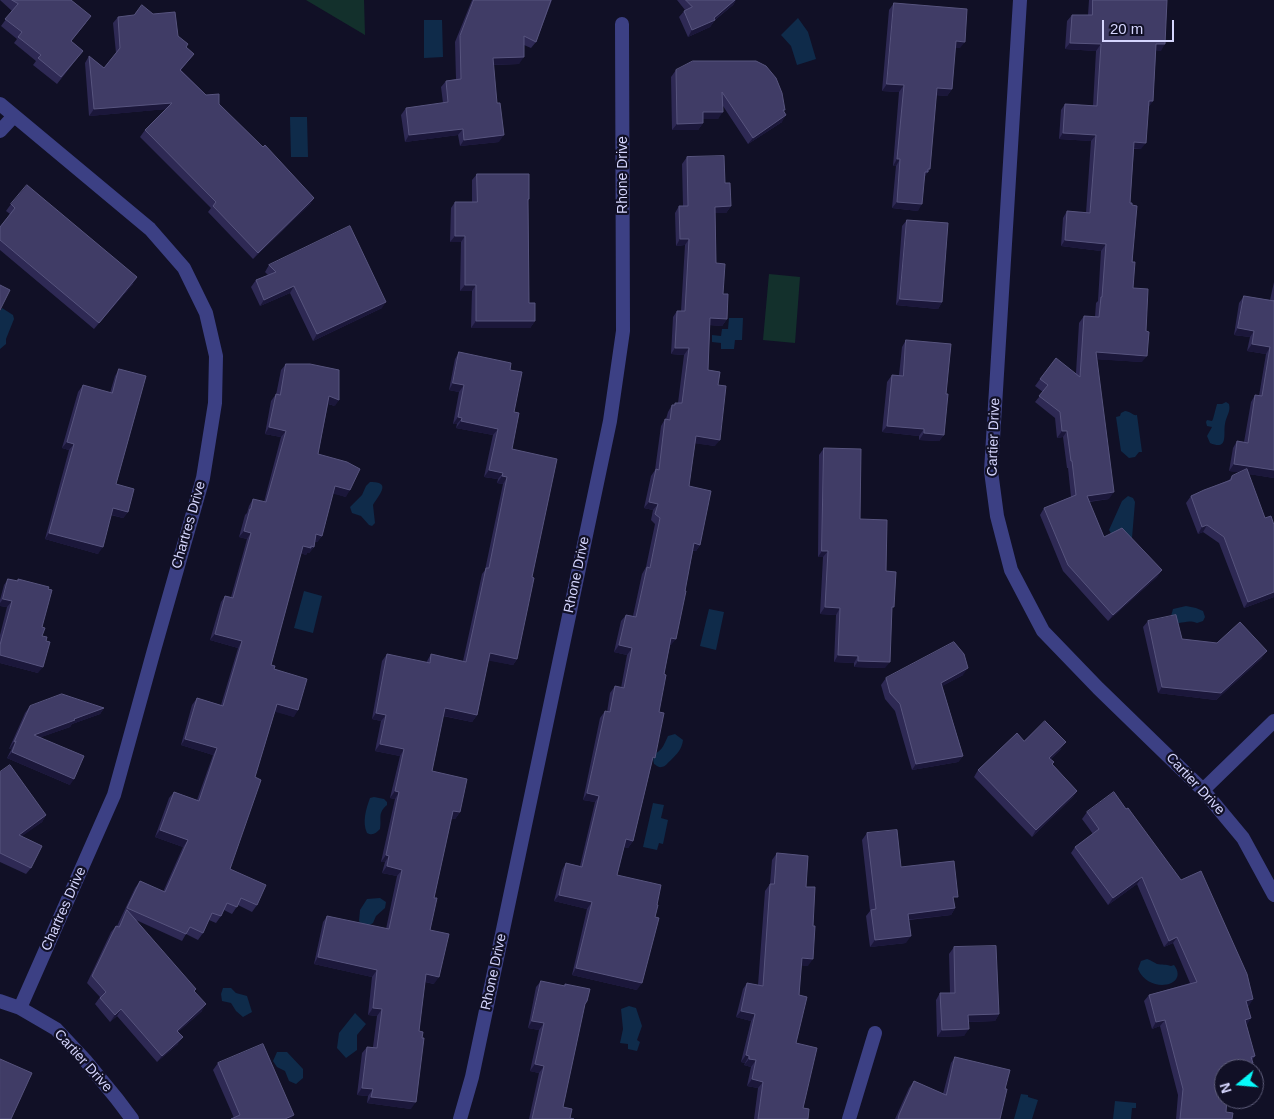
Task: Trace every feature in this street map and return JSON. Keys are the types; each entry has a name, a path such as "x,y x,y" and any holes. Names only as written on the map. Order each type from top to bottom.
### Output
{"street":[{"name":"Cartier Drive","path":"1020,0 991,471 996,516 1011,570 1043,631 1098,688 1203,790 1243,838 1274,895"},
{"name":"Rhone Drive","path":"460,1119 472,1077 606,440 622,341 622,24"},
{"name":"Chartres Drive","path":"0,104 150,229 184,268 206,312 216,356 215,403 203,478 114,796 20,1008"},
{"path":"0,131 14,116"},
{"path":"1203,790 1274,721"},
{"name":"Cartier Drive","path":"0,1001 20,1008 56,1029 85,1060 132,1119"},
{"path":"849,1119 875,1033"}],"green space":[{"path":"306,0 364,0 365,35"},
{"path":"769,274 800,277 795,343 763,340"}],"water":[{"path":"798,18 808,32 816,59 797,65 791,46 781,35"},
{"path":"424,20 442,20 443,57 424,58"},
{"path":"290,117 307,117 308,157 291,157"},
{"path":"2,308 13,315 14,319 6,339 6,344 0,349 0,311"},
{"path":"729,318 743,318 742,340 735,340 734,349 721,349 721,343 712,342 712,335 721,336 722,329 728,329"},
{"path":"1226,402 1229,404 1229,409 1225,424 1224,440 1220,445 1216,445 1210,443 1207,436 1212,427 1207,426 1206,422 1207,420 1212,421 1217,404"},
{"path":"1125,411 1137,415 1142,452 1139,452 1135,457 1129,458 1121,451 1116,417"},
{"path":"370,482 377,482 382,486 382,490 373,505 375,523 372,526 361,516 352,513 350,507 362,495"},
{"path":"1128,496 1133,498 1135,502 1132,538 1130,540 1112,535 1109,530 1122,501"},
{"path":"304,591 322,596 313,633 294,628"},
{"path":"1186,606 1203,611 1205,617 1203,621 1197,623 1173,622 1171,616 1173,609"},
{"path":"709,609 724,612 716,650 700,646"},
{"path":"675,734 683,740 680,749 666,765 658,767 654,764 654,756 662,748 668,736"},
{"path":"370,798 384,799 387,805 381,813 380,829 376,833 371,834 367,833 365,820"},
{"path":"653,803 664,805 661,818 668,820 663,844 659,843 657,850 643,847"},
{"path":"380,898 386,902 385,908 376,916 373,923 364,928 359,921 360,910 367,899"},
{"path":"1147,959 1157,964 1174,965 1177,978 1166,985 1158,985 1143,977 1138,969 1141,961"},
{"path":"223,988 231,988 236,993 247,996 252,1012 243,1017 231,1003 222,1001 221,994"},
{"path":"629,1006 636,1008 642,1026 637,1040 640,1042 637,1051 628,1049 628,1044 620,1043 623,1029 621,1009"},
{"path":"355,1013 366,1024 357,1035 357,1050 346,1058 337,1048 339,1033"},
{"path":"277,1052 287,1052 303,1069 303,1078 296,1084 289,1081 285,1071 277,1067 273,1061"},
{"path":"1021,1094 1038,1100 1032,1119 1014,1119"},
{"path":"1115,1101 1136,1103 1136,1108 1132,1108 1131,1119 1113,1119"}],"building":[{"path":"12,0 71,0 91,16 71,41 83,51 61,77 38,58 41,55 18,37 22,32 5,19 18,4"},
{"path":"474,0 551,0 536,42 524,36 524,57 493,58 497,103 500,103 504,135 464,140 463,129 409,135 406,108 448,102 446,81 461,79 460,36"},
{"path":"686,0 735,0 714,18 715,20 692,30 684,11 692,7"},
{"path":"1093,0 1167,0 1165,44 1156,44 1153,101 1149,101 1146,143 1134,142 1130,203 1137,206 1132,262 1135,262 1133,288 1148,289 1146,331 1149,332 1147,356 1096,352 1114,492 1087,496 1104,537 1122,528 1162,570 1113,615 1068,565 1044,508 1076,495 1067,431 1062,431 1060,412 1039,396 1048,385 1040,379 1056,358 1080,377 1084,316 1099,317 1102,297 1106,244 1065,240 1067,211 1090,213 1096,135 1063,133 1065,104 1097,106 1101,44 1070,43 1072,15 1092,15"},
{"path":"894,3 967,9 965,42 956,41 952,89 937,88 930,169 928,169 928,172 925,172 922,204 897,202 900,159 897,159 904,85 887,84"},
{"path":"142,5 153,14 175,12 178,36 188,44 186,47 194,54 180,70 206,95 219,94 219,104 263,147 265,145 314,198 258,253 213,206 216,202 145,130 172,103 94,109 89,56 104,68 120,48 118,17 134,15"},
{"path":"693,61 756,61 766,66 776,78 782,93 785,110 783,110 786,115 753,138 722,92 723,112 703,112 703,123 677,124 676,70"},
{"path":"724,156 725,183 730,183 731,206 715,207 716,263 725,264 723,294 728,294 727,319 710,318 708,370 720,372 718,385 726,386 720,440 696,436 689,486 711,491 700,545 694,543 676,639 671,638 659,712 664,713 655,758 653,757 633,841 626,839 617,875 661,885 655,917 659,918 642,983 576,968 592,902 559,895 566,863 582,867 599,796 587,793 605,711 610,712 615,686 624,688 632,648 619,645 626,615 636,617 647,567 650,568 660,518 655,514 658,504 649,502 656,469 659,470 665,419 670,420 672,405 682,403 689,348 675,348 677,311 685,311 689,239 680,239 679,206 688,206 687,157"},
{"path":"477,174 529,174 529,303 535,303 535,321 476,321 476,285 465,285 465,236 455,236 455,202 477,202"},
{"path":"27,185 137,277 99,323 0,240 0,227 15,208 11,204"},
{"path":"907,220 948,223 942,302 900,299"},
{"path":"350,226 386,302 317,334 294,286 264,300 256,280 276,272 269,265"},
{"path":"0,285 10,290 0,310"},
{"path":"1244,296 1274,301 1274,470 1234,464 1237,441 1248,443 1255,395 1262,396 1270,347 1252,344 1254,331 1238,328"},
{"path":"906,340 951,344 944,435 924,433 924,429 887,426 892,375 903,376"},
{"path":"459,352 511,363 510,370 522,372 514,412 519,413 512,449 557,459 517,659 490,653 477,715 445,708 432,771 467,779 460,812 453,811 434,898 437,898 430,930 449,934 439,977 426,974 419,1031 423,1032 422,1038 424,1038 416,1102 371,1097 373,1089 362,1088 367,1047 377,1048 382,1009 373,1008 377,970 318,957 327,916 389,929 402,870 387,866 389,856 386,855 399,792 395,791 404,749 380,744 386,715 376,713 387,654 430,663 431,654 466,662 486,568 489,568 507,477 502,476 503,473 489,470 498,429 461,421 462,418 458,417 464,385 453,383"},
{"path":"286,364 310,364 339,370 339,400 329,396 318,454 347,462 360,469 350,490 335,486 322,536 316,534 314,547 303,546 271,665 275,666 274,669 307,679 298,710 277,704 255,777 261,780 230,869 266,885 257,905 241,898 237,907 227,903 221,916 212,913 203,933 190,927 186,934 127,908 140,881 165,892 188,840 160,830 174,792 199,801 217,748 185,739 197,698 223,706 242,641 215,634 225,596 233,598 251,533 244,531 253,499 266,502 286,431 269,427 276,394 280,395"},
{"path":"119,369 146,376 116,484 134,489 128,512 113,508 103,547 49,533 74,444 67,442 83,385 112,393"},
{"path":"824,448 861,449 860,519 887,520 886,571 896,572 894,607 892,607 890,662 858,661 858,656 838,655 840,608 825,607 828,551 822,551"},
{"path":"1247,469 1265,518 1271,516 1274,525 1274,592 1248,602 1224,537 1207,525 1202,527 1191,496 1231,480 1232,476"},
{"path":"8,579 18,581 18,579 49,587 48,589 52,590 42,627 45,628 42,636 47,637 46,641 50,642 43,667 0,655 0,645 12,601 3,599"},
{"path":"1176,615 1182,639 1217,643 1240,622 1267,651 1221,693 1162,687 1148,621"},
{"path":"954,642 964,654 968,668 941,683 963,756 916,764 900,704 890,693 886,678"},
{"path":"62,694 104,708 34,735 84,756 74,779 12,752 16,741 14,742 30,706"},
{"path":"1045,721 1066,742 1049,758 1054,762 1052,764 1077,791 1036,830 978,770 1017,733 1024,741"},
{"path":"10,765 46,815 19,835 42,846 31,868 0,853 0,772"},
{"path":"1114,792 1181,880 1201,871 1247,974 1253,999 1246,1001 1251,1018 1245,1020 1255,1056 1251,1057 1252,1059 1214,1059 1214,1109 1226,1109 1226,1112 1233,1113 1232,1119 1180,1119 1183,1089 1165,1020 1156,1022 1149,995 1197,982 1177,937 1169,941 1142,877 1113,898 1075,847 1099,829 1087,812"},
{"path":"897,830 901,867 954,861 958,897 953,897 955,908 908,914 911,936 875,940 871,910 876,909 867,833"},
{"path":"777,853 808,856 806,887 815,887 813,959 802,958 799,995 807,997 796,1043 817,1048 803,1108 809,1109 808,1119 758,1119 763,1082 752,1079 756,1060 749,1059 749,1056 746,1055 755,1014 741,1011 747,983 763,986 770,884 774,884"},
{"path":"127,910 196,989 194,991 206,1004 177,1031 183,1037 162,1056 121,1009 115,1015 100,998 106,992 92,976 116,926 119,927"},
{"path":"996,946 999,1014 968,1015 969,1029 942,1030 940,993 955,993 954,947"},
{"path":"541,981 590,989 585,1004 563,1107 572,1109 570,1118 574,1119 532,1119 544,1066 535,1064 544,1023 532,1021"},
{"path":"263,1044 294,1115 285,1119 231,1119 240,1115 218,1063"},
{"path":"955,1057 1010,1070 1000,1119 898,1119 914,1081 946,1095"},
{"path":"0,1059 32,1073 11,1119 0,1119"}]}
